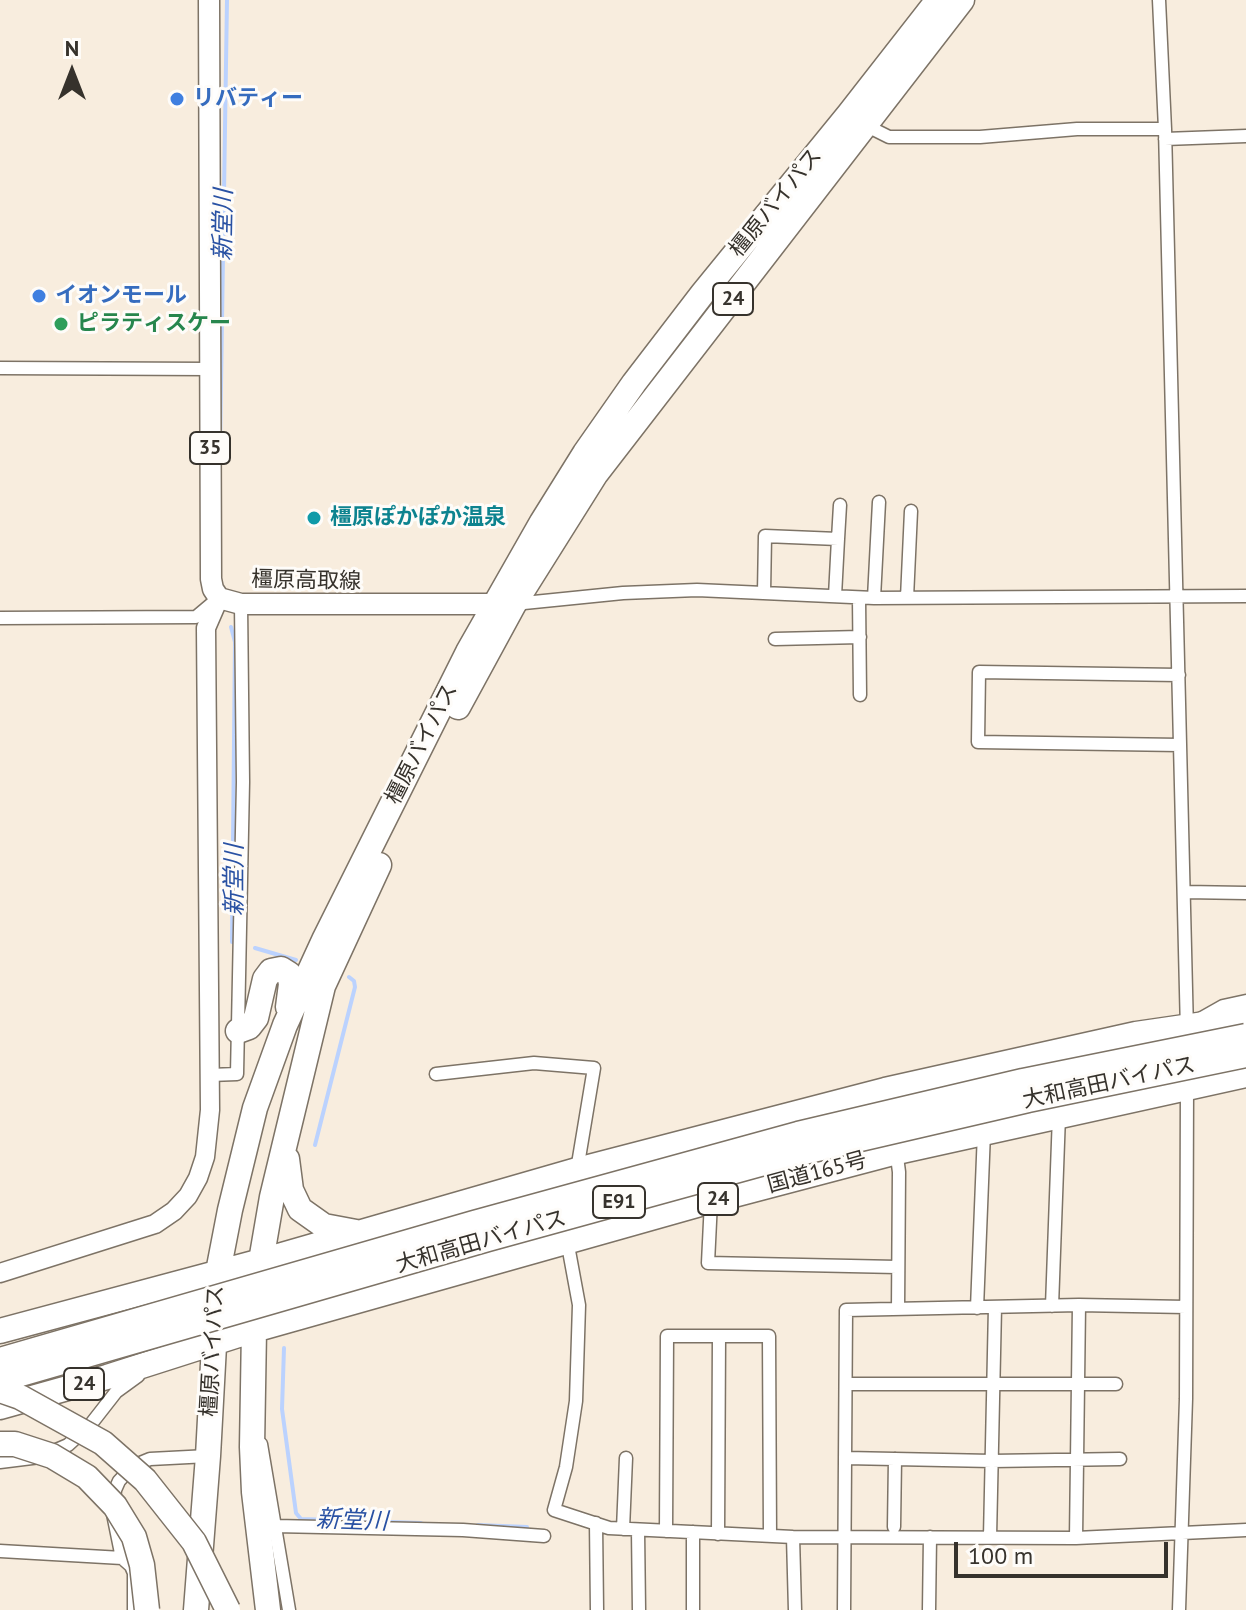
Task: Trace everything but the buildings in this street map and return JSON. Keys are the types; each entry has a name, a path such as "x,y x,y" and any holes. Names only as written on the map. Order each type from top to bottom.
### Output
{"highway":[{"name":"橿原バイパス","path":"268,1602 254,1492 254,1330 272,1197 323,986 414,788 549,510 634,383 938,0"},
{"name":"橿原バイパス","path":"196,1610 218,1272 255,1108 285,1025 401,784 504,604 595,475 962,0"},
{"path":"238,1031 249,1027 256,1018 265,979 276,970 286,971 290,978 285,1025"},
{"path":"0,1333 572,1171 885,1090 1187,1026 1246,1018"},
{"name":"大和高田バイパス","path":"0,1360 474,1223 783,1138 1008,1085 1246,1036"},
{"name":"大和高田バイパス","path":"0,1380 488,1239 804,1152 1013,1103 1246,1055"},
{"name":"国道165号","path":"254,1330 567,1240 897,1152 1246,1075"},
{"path":"285,1145 291,1190 300,1209 324,1226 361,1233"},
{"path":"0,1314 151,1280 218,1272"},
{"path":"0,1333 38,1334 99,1325 213,1332"},
{"name":"24","path":"0,1407 168,1359 213,1332 254,1330"},
{"path":"0,1390 20,1397 103,1443 145,1480 194,1542 228,1610"},
{"path":"0,1444 15,1444 52,1456 87,1477 115,1506 134,1537 142,1565 147,1610"}],"main road":[{"name":"橿原高取線","path":"209,0 211,579 219,598 241,604 504,604"}],"street":[{"path":"1159,0 1187,1026 1198,1085 1186,1307 1179,1610"},
{"path":"867,126 889,137 980,137 1077,129 1246,136"},
{"path":"0,368 210,369"},
{"path":"874,598 879,502"},
{"path":"835,596 840,505"},
{"path":"907,598 911,511"},
{"path":"764,593 765,536 838,539"},
{"path":"504,604 697,590 859,598 1246,596"},
{"path":"0,618 196,617 219,598"},
{"path":"0,1273 155,1224 188,1196 205,1157 210,1110 206,628 219,598"},
{"path":"859,598 860,695"},
{"path":"210,1075 237,1074 243,782 241,604"},
{"path":"775,639 860,637"},
{"path":"1179,675 979,672 978,742 1180,745"},
{"path":"1185,892 1246,893"},
{"path":"1187,1026 1223,1006 1246,1001"},
{"path":"1020,1060 1033,1121"},
{"path":"436,1074 534,1063 594,1068 572,1171 567,1240 579,1305 576,1401 566,1467 554,1510 609,1528 793,1537 1076,1538 1246,1530"},
{"path":"1198,1085 1246,1083"},
{"path":"885,1090 899,1172 898,1309"},
{"path":"1052,1306 1059,1115"},
{"path":"719,1132 708,1263 897,1267"},
{"path":"977,1308 984,1132"},
{"path":"844,1610 846,1310 1079,1305 1186,1307"},
{"path":"1076,1538 1079,1305"},
{"path":"990,1537 995,1307"},
{"path":"666,1531 667,1336 769,1336 770,1536"},
{"path":"718,1534 719,1336"},
{"path":"0,1462 40,1457 68,1445 91,1424 123,1385 168,1359"},
{"path":"846,1384 1116,1384"},
{"path":"252,1404 289,1610"},
{"path":"122,1558 113,1501 115,1490 125,1473 150,1459 208,1456"},
{"path":"623,1529 626,1458"},
{"path":"846,1458 992,1461 1120,1459"},
{"path":"894,1527 895,1459"},
{"path":"596,1523 597,1610"},
{"path":"275,1526 463,1530 544,1536"},
{"path":"638,1530 639,1610"},
{"path":"693,1532 693,1610"},
{"path":"793,1537 795,1610"},
{"path":"929,1610 930,1537"},
{"path":"0,1551 122,1558 134,1573 134,1610"}],"waterway":[{"name":"新堂川","path":"220,449 227,0"},
{"name":"新堂川","path":"231,627 235,642 232,942 235,942"},
{"name":"新堂川","path":"255,948 296,960"},
{"name":"新堂川","path":"315,1145 355,987 349,977"},
{"name":"新堂川","path":"284,1348 282,1409 296,1513 301,1519 421,1523"},
{"name":"新堂川","path":"478,1525 527,1527"}],"place":[{"name":"リバティー","path":"177,99"},
{"name":"イオンモール","path":"39,296"},
{"name":"ピラティスケー","path":"61,324"},
{"name":"橿原ぽかぽか温泉","path":"314,518"}]}
